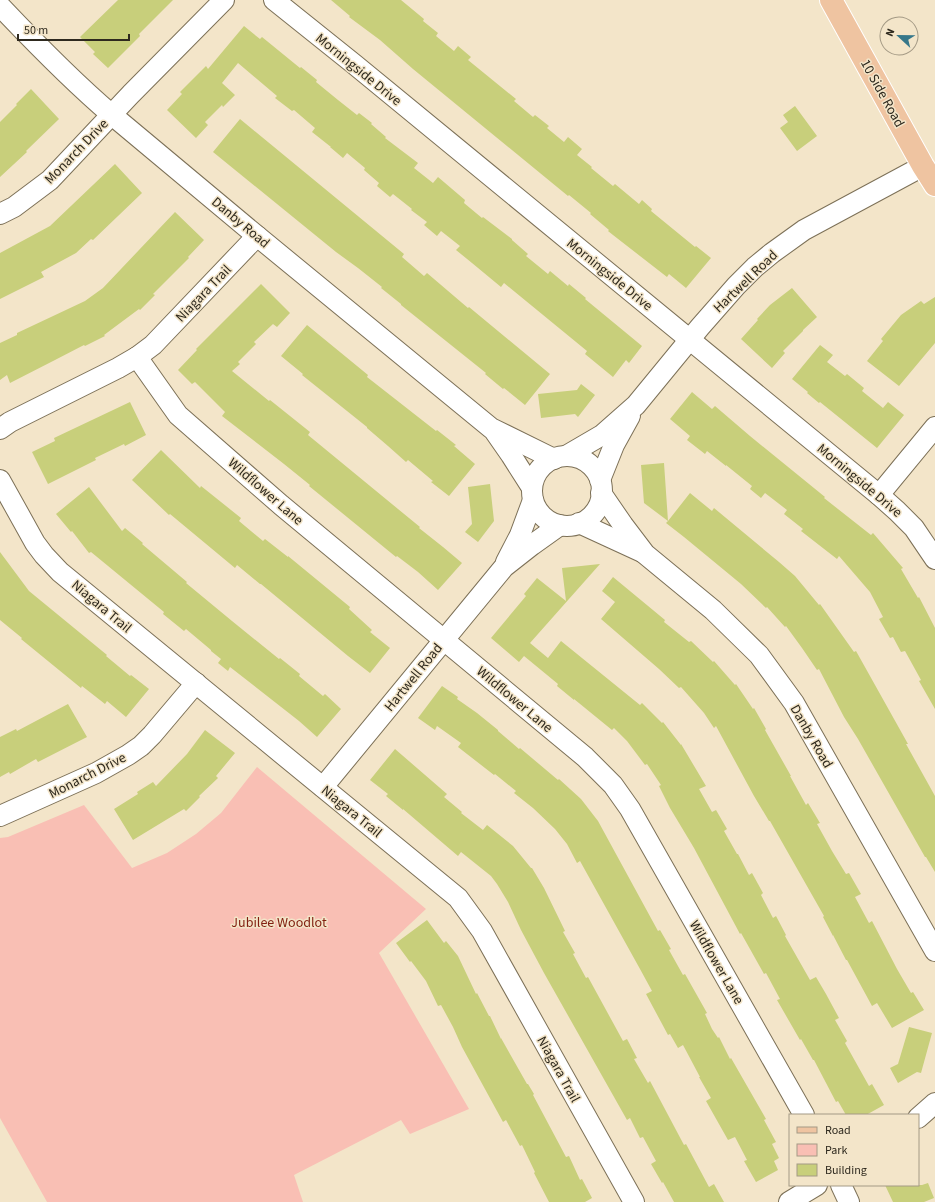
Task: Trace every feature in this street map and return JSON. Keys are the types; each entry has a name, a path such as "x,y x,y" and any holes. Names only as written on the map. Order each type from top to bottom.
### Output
{"main road":[{"name":"10 Side Road","path":"831,0 935,185"}],"street":[{"path":"112,115 224,0"},
{"name":"Morningside Drive","path":"274,0 879,495 914,528 935,559"},
{"name":"Danby Road","path":"0,6 86,92 112,115 491,428 511,455 533,494"},
{"name":"Monarch Drive","path":"0,214 14,207 50,180 112,115"},
{"name":"Hartwell Road","path":"560,458 602,435 636,405 736,286 772,253 804,230 923,166"},
{"name":"Niagara Trail","path":"0,429 10,422 118,368 137,357 153,345 257,236"},
{"name":"Wildflower Lane","path":"137,357 178,415 281,505 605,775 622,796 637,820 803,1114"},
{"name":"Hartwell Road","path":"601,487 614,445 636,405"},
{"path":"879,495 935,427"},
{"name":"Danby Road","path":"491,428 560,458"},
{"path":"560,458 578,458 589,464 597,474 601,487 598,506 594,512 585,520 570,524 548,520 543,516 539,512 533,494 536,476 539,470 548,462 560,458"},
{"name":"Niagara Trail","path":"0,480 35,543 53,564 196,684 458,898 482,931 634,1202"},
{"name":"Danby Road","path":"601,487 623,525 645,554 713,610 759,655 794,703 935,951"},
{"name":"Hartwell Road","path":"504,567 520,534 533,494"},
{"name":"Danby Road","path":"570,524 645,554"},
{"name":"Hartwell Road","path":"323,787 504,567 528,548 570,524"},
{"name":"Monarch Drive","path":"0,816 96,773 128,755 141,746 152,735 196,684"},
{"path":"919,1117 935,1103"},
{"path":"919,1124 935,1117"},
{"path":"789,1202 815,1186"},
{"path":"841,1186 849,1202"}],"green space":[{"name":"Jubilee Woodlot","path":"257,767 426,909 379,953 469,1109 410,1134 401,1120 294,1175 303,1202 47,1202 0,1118 0,838 8,837 84,805 132,868 167,853 196,834 221,813"}],"building":[{"path":"118,0 173,0 108,68 93,54 95,52 80,37"},
{"path":"331,0 401,0 424,19 423,21 438,33 436,36 454,51 458,46 471,57 468,60 516,99 514,101 533,117 535,115 549,126 547,128 564,142 568,137 582,149 577,155 592,167 591,168 613,186 615,184 639,204 642,200 652,209 651,211 695,247 696,246 711,258 686,288 669,274 667,277 608,231 609,230 590,214 591,213 569,195 568,196 413,69 380,40 349,17 350,16"},
{"path":"244,26 260,39 262,37 300,68 301,67 317,80 316,82 357,115 359,113 372,123 371,124 386,137 385,138 418,163 414,168 433,183 438,177 465,200 464,203 512,239 528,254 526,256 548,274 550,271 568,286 569,284 642,346 629,363 626,360 613,377 585,354 587,351 504,283 501,287 456,250 460,246 441,231 437,236 424,225 427,222 411,210 412,209 393,194 390,197 377,186 379,183 364,170 365,168 347,153 343,158 312,132 315,128 294,110 292,111 275,98 277,96 238,63 222,83 235,95 223,107 222,105 205,122 208,125 196,138 167,110 182,94 180,92 206,66 208,69"},
{"path":"31,89 59,119 0,177 0,122"},
{"path":"795,106 817,136 797,151 780,128 788,122 783,115"},
{"path":"240,119 404,254 402,257 424,276 427,273 550,374 525,405 504,388 503,389 485,374 486,373 401,305 381,288 382,287 336,252 213,152"},
{"path":"115,164 142,193 93,240 91,239 76,253 41,272 44,277 0,299 0,253 50,226"},
{"path":"175,212 204,240 188,257 189,258 153,294 155,295 140,310 139,309 104,335 105,336 85,346 84,345 10,383 7,375 0,380 0,343 17,335 17,333 85,301 103,288"},
{"path":"261,284 290,313 277,327 273,324 254,342 256,344 238,362 240,364 232,371 310,432 308,435 462,563 438,590 418,572 397,556 396,557 284,464 222,416 225,412 195,382 192,384 178,370 197,350 196,349"},
{"path":"792,288 817,317 783,351 785,353 772,368 741,339 770,305"},
{"path":"935,297 935,343 899,386 867,361 883,341 881,339 901,315 921,301 924,304"},
{"path":"307,325 368,375 367,377 456,445 454,446 475,464 449,496 431,482 433,481 408,460 406,462 367,427 302,375 303,374 281,356"},
{"path":"820,345 833,355 827,362 845,376 847,374 864,388 862,391 883,408 888,402 904,415 877,448 820,402 819,403 792,379"},
{"path":"581,384 595,395 578,417 575,414 541,418 538,394 577,390"},
{"path":"692,392 712,409 715,406 825,497 824,498 871,535 873,533 903,568 901,569 918,598 919,597 935,628 935,709 919,681 921,680 905,651 901,652 893,637 890,638 879,619 883,617 870,592 839,556 837,559 801,531 803,529 784,514 787,510 765,493 761,498 750,489 752,486 726,465 707,451 705,454 687,440 690,436 670,419"},
{"path":"130,402 146,435 125,446 124,444 95,458 96,460 48,484 32,452 55,441 54,438"},
{"path":"161,450 200,488 201,486 241,518 239,521 263,541 265,539 288,556 350,607 349,609 372,630 370,632 390,648 370,673 237,565 235,568 170,514 169,515 132,480"},
{"path":"664,463 668,521 644,503 641,465"},
{"path":"490,484 494,521 478,542 465,532 472,524 468,487"},
{"path":"89,487 122,531 125,528 187,582 186,583 279,659 280,658 300,674 299,676 323,696 325,694 341,709 317,737 230,667 228,671 218,663 221,659 211,650 186,629 184,631 163,614 164,612 91,552 89,553 72,531 71,532 56,514"},
{"path":"690,493 712,511 714,508 795,576 819,605 820,604 854,652 856,651 935,796 935,872 844,717 819,669 817,670 786,626 785,627 767,607 766,608 741,584 666,523"},
{"path":"0,552 29,591 107,655 106,656 130,676 131,675 149,689 126,717 107,701 105,704 82,686 81,688 0,620"},
{"path":"600,564 530,643 548,658 561,641 640,705 642,703 662,723 663,722 681,744 706,786 699,789 712,812 716,810 727,829 724,831 749,875 752,873 763,893 761,895 773,918 776,916 786,935 785,936 810,980 816,977 826,994 839,1018 835,1020 847,1041 845,1043 869,1086 872,1084 884,1105 868,1114 845,1114 838,1101 836,1102 814,1060 801,1039 800,1040 777,1000 780,999 766,973 764,974 741,933 740,934 694,848 670,808 659,786 661,785 647,764 645,765 627,741 614,728 612,730 574,700 557,686 558,684 524,656 519,662 491,638 526,596 524,594 537,578 566,601 562,568"},
{"path":"613,577 665,620 664,622 689,642 691,641 713,662 714,661 735,685 736,684 753,709 754,708 806,805 808,803 820,823 817,824 832,851 846,874 849,873 861,894 855,897 869,923 872,921 911,993 913,992 924,1010 892,1028 877,1003 872,1006 833,936 823,917 824,916 770,821 754,796 716,726 714,728 704,713 681,687 679,688 601,619 615,602 602,591"},
{"path":"442,686 458,697 457,699 477,713 558,780 559,779 581,799 598,821 658,931 660,930 683,975 685,974 707,1013 705,1014 712,1029 718,1038 719,1037 730,1059 731,1058 766,1119 764,1120 776,1142 772,1144 779,1158 774,1161 778,1170 756,1182 744,1161 747,1160 735,1137 728,1140 706,1101 711,1098 683,1045 678,1048 670,1034 668,1035 646,994 652,991 580,861 577,863 567,844 555,829 533,808 514,793 516,791 458,747 461,743 437,726 435,730 418,718"},
{"path":"68,704 87,737 38,762 36,759 10,774 9,772 0,777 0,737 16,729 17,731"},
{"path":"205,730 235,753 216,776 218,778 186,811 184,809 133,840 114,809 138,794 137,792 153,782 156,786 187,754"},
{"path":"395,749 447,794 444,797 462,812 461,813 483,830 487,825 513,846 532,868 544,888 565,931 563,932 575,953 573,954 586,978 588,977 623,1041 627,1039 637,1058 634,1059 648,1083 650,1081 684,1145 686,1144 709,1187 714,1184 724,1202 674,1202 651,1164 656,1161 643,1137 640,1138 630,1118 627,1120 544,973 508,902 497,884 491,876 461,852 458,856 386,796 388,794 370,780"},
{"path":"427,920 444,943 446,941 458,956 476,994 477,993 501,1039 534,1094 533,1095 566,1157 569,1156 580,1180 582,1179 592,1198 585,1202 549,1202 522,1145 520,1146 506,1120 503,1122 441,1005 438,1006 426,981 396,943"},
{"path":"909,1027 932,1033 921,1073 917,1072 898,1083 890,1068 898,1064"},
{"path":"928,1183 934,1198 924,1202 893,1202 885,1186 919,1186"}]}
